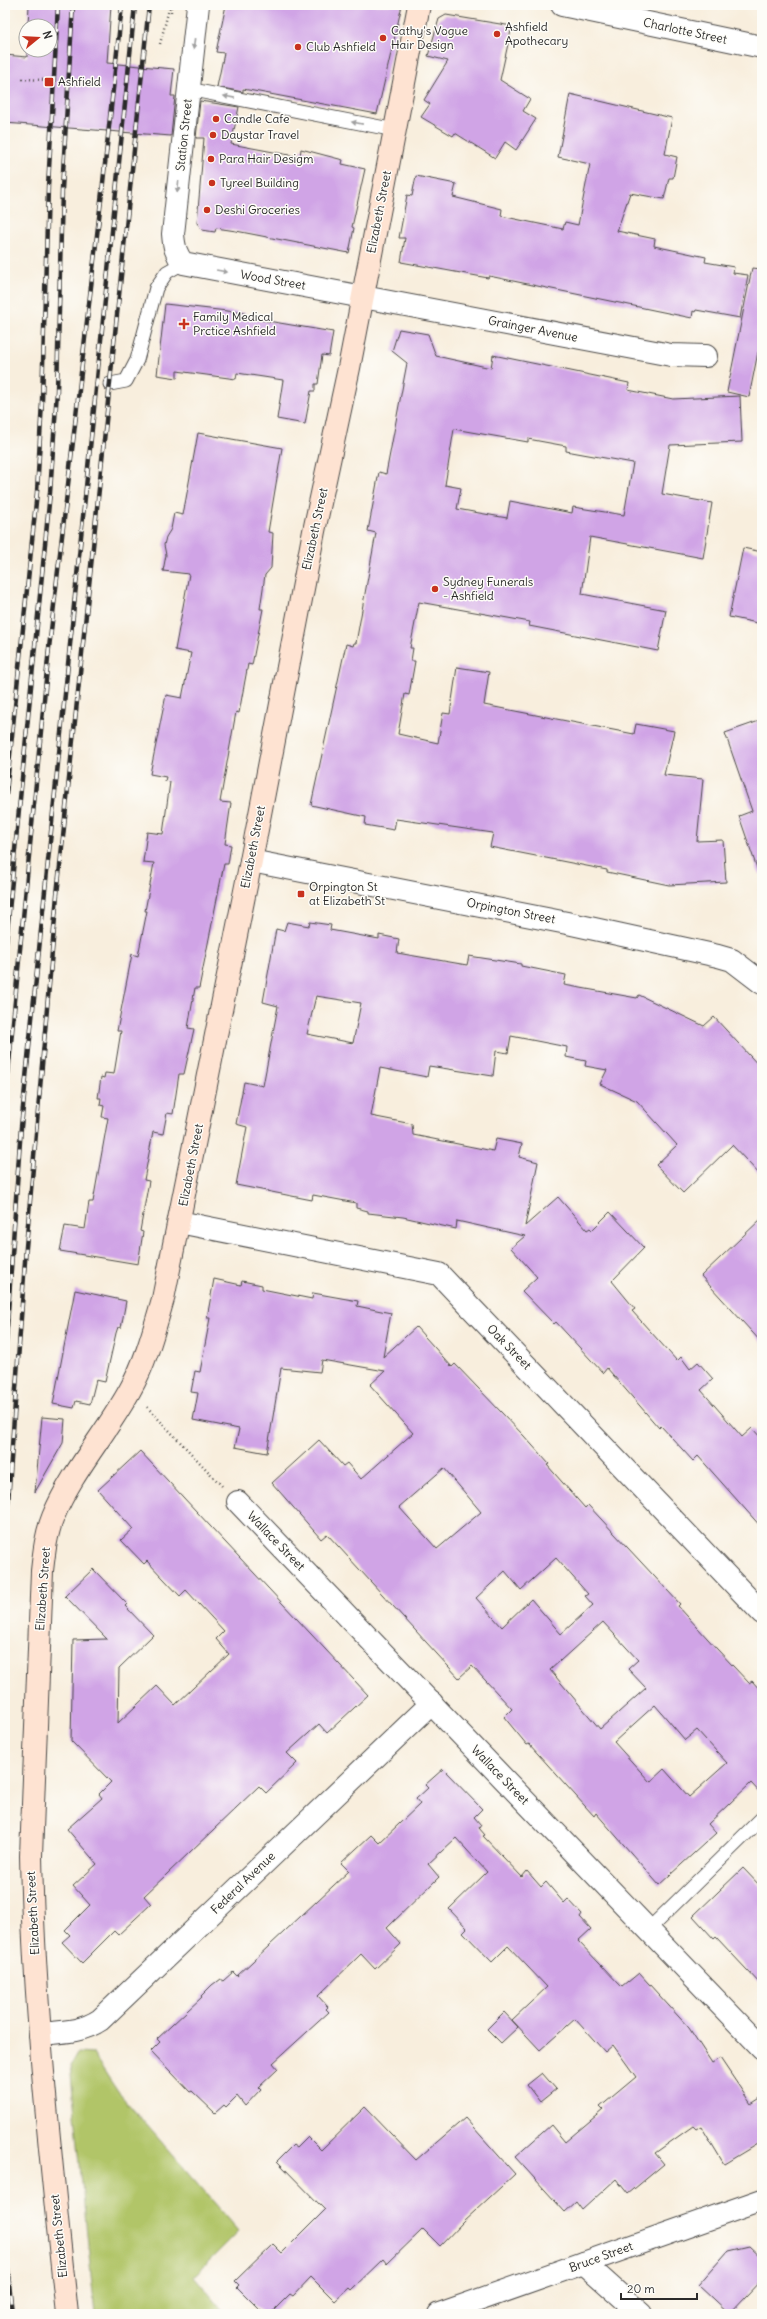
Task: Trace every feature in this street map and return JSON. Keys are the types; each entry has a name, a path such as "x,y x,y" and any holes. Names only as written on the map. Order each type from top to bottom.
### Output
{"main road":[{"name":"Elizabeth Street","path":"67,2314 46,2122 31,1856 42,1564 53,1519 64,1493 130,1390 152,1339 179,1222 251,861 314,531 349,368 419,5"}],"street":[{"name":"Station Street","path":"183,263 177,255 174,246 173,234 198,5"},
{"name":"Charlotte Street","path":"562,5 762,47"},
{"name":"Wood Street","path":"183,263 362,297"},
{"name":"Grainger Avenue","path":"362,297 671,355 706,356"},
{"name":"Orpington Street","path":"251,861 567,923 718,956 732,960 762,983"},
{"name":"Oak Street","path":"179,1222 439,1274 762,1613"},
{"name":"Wallace Street","path":"238,1502 762,2048"},
{"name":"Federal Avenue","path":"40,2034 90,2027 100,2020 432,1703"},
{"name":"Bruce Street","path":"439,2314 762,2200"},
{"path":"584,2263 641,2314"}],"lane":[{"path":"188,89 395,130"},
{"path":"110,384 126,380 137,360 156,288 167,272 183,263"},
{"path":"648,1930 762,1818"}],"path":[{"path":"160,44 170,5"},
{"path":"22,79 47,80"},
{"path":"130,1390 238,1502"}],"green space":[{"path":"77,2053 93,2054 118,2092 239,2231 194,2276 226,2314 95,2314 70,2065"}],"building":[{"path":"29,5 111,5 107,63 174,69 171,96 175,96 171,136 5,123 5,55 18,56 18,58 58,58 58,18 28,18"},
{"path":"226,5 402,5 377,114 243,89 243,92 217,87 224,53 216,52"},
{"path":"446,15 512,26 500,80 530,99 523,111 536,119 516,150 505,142 495,158 455,133 453,136 421,117 430,104 424,100 448,61 428,56 439,19"},
{"path":"570,94 672,118 665,154 677,157 673,178 669,178 664,199 630,193 617,231 655,239 654,246 706,257 705,262 734,267 733,273 748,275 740,318 696,310 695,312 693,311 692,318 489,276 488,278 401,262 405,238 399,238 407,195 412,196 416,176 456,184 453,197 502,209 501,216 563,229 565,222 578,225 590,164 558,157"},
{"path":"200,101 239,107 231,144 300,157 301,149 343,160 342,164 365,169 352,227 354,228 349,253 236,231 216,228 215,232 202,230 197,223 204,138 196,138"},
{"path":"752,268 762,269 762,353 758,352 749,397 727,392"},
{"path":"165,304 245,313 244,317 333,332 329,356 322,355 318,384 315,384 315,391 311,391 305,424 277,419 283,380 237,373 236,379 177,371 177,378 157,375"},
{"path":"399,329 428,334 436,356 491,368 493,355 629,383 628,390 673,399 740,396 742,442 670,445 662,494 712,503 703,558 590,537 582,594 666,610 658,651 529,626 530,622 419,602 410,648 413,648 411,661 415,661 409,695 405,694 398,734 438,743 443,713 450,714 457,667 489,672 484,705 634,734 636,724 674,731 664,775 703,779 697,841 723,840 726,882 669,885 607,872 607,870 490,847 493,833 396,819 394,830 365,825 366,817 311,805 346,644 353,646 354,643 356,643 376,533 368,531 379,472 386,474 407,363 392,351","holes":["454,429 528,442 528,439 566,446 566,451 633,463 624,515 573,507 572,513 510,501 507,518 457,509 461,488 445,485"]},
{"path":"198,433 282,448 268,532 273,533 271,568 265,575 260,609 263,609 252,665 248,664 239,713 236,712 220,802 231,803 225,844 231,845 228,864 224,864 199,988 195,988 188,1028 194,1029 184,1074 179,1074 173,1114 167,1113 163,1134 153,1132 144,1180 149,1181 140,1231 143,1232 138,1264 60,1251 65,1226 85,1229 89,1202 93,1202 108,1118 102,1117 104,1106 100,1105 101,1098 98,1098 101,1077 104,1078 105,1073 114,1074 121,1031 117,1031 132,954 138,956 147,911 145,911 154,863 143,862 147,832 163,834 170,782 165,781 166,777 150,774 166,695 182,698 191,653 175,650 189,574 163,571 166,555 164,545 166,537 171,529 174,513 183,515"},
{"path":"743,548 762,552 762,624 729,617"},
{"path":"762,720 762,874 759,874 739,816 752,811 725,733"},
{"path":"287,922 309,926 310,922 331,925 330,930 379,939 379,935 399,939 397,953 467,965 469,956 521,964 521,966 566,975 564,985 637,998 639,995 704,1026 714,1017 762,1069 762,1177 732,1145 683,1193 656,1165 677,1145 637,1101 600,1084 607,1070 585,1066 586,1061 566,1057 567,1047 511,1036 508,1053 496,1051 493,1076 429,1066 427,1077 380,1068 371,1116 412,1124 413,1135 493,1151 496,1139 522,1144 519,1157 538,1162 525,1226 558,1197 587,1230 590,1228 592,1230 610,1212 644,1248 612,1281 635,1309 632,1311 677,1361 681,1357 690,1369 698,1362 713,1379 701,1390 742,1437 752,1428 762,1439 762,1528 698,1456 693,1461 661,1426 659,1428 607,1368 603,1373 556,1322 554,1324 522,1291 537,1277 511,1248 525,1236 457,1221 456,1229 403,1217 368,1213 368,1211 356,1208 356,1203 313,1195 312,1200 236,1185 247,1127 236,1124 244,1082 263,1086 278,1006 263,1002 276,929 284,931","holes":["316,996 361,1003 353,1043 307,1034"]},
{"path":"762,1218 762,1343 701,1276"},
{"path":"214,1279 241,1285 242,1281 262,1285 262,1289 312,1299 313,1293 358,1301 357,1306 391,1313 383,1357 416,1327 452,1367 455,1364 524,1436 585,1508 588,1505 680,1604 678,1606 717,1649 749,1683 752,1681 762,1692 762,1795 751,1783 708,1824 716,1833 659,1885 596,1813 594,1816 529,1744 527,1745 504,1717 512,1709 472,1666 459,1678 327,1534 321,1539 272,1483 319,1440 343,1466 347,1463 361,1479 413,1433 370,1385 385,1371 322,1360 320,1372 281,1368 267,1453 235,1447 239,1429 193,1420 198,1393 191,1392 195,1371 200,1372 210,1318 207,1318","holes":["444,1468 481,1512 437,1549 399,1507","556,1558 588,1594 585,1596 593,1605 561,1634 531,1599 502,1627 476,1598 505,1571 521,1590","603,1622 638,1660 628,1669 646,1688 600,1729 550,1670","655,1705 685,1740 697,1730 727,1763 689,1797 664,1769 650,1782 614,1742"]},
{"path":"75,1290 126,1301 121,1328 118,1327 116,1333 105,1382 96,1380 90,1404 76,1401 74,1408 53,1404"},
{"path":"42,1417 65,1419 63,1443 35,1492"},
{"path":"140,1451 368,1695 327,1733 319,1724 287,1753 297,1763 266,1793 259,1786 144,1896 151,1904 118,1935 114,1931 82,1963 62,1942 70,1935 65,1930 90,1905 73,1886 97,1864 67,1829 102,1798 99,1794 111,1782 71,1741 73,1640 107,1639 65,1596 93,1569 127,1604 125,1606 153,1635 119,1668 118,1723 157,1686 175,1705 229,1654 216,1639 224,1631 186,1590 180,1596 147,1561 144,1564 121,1540 133,1529 98,1490"},
{"path":"443,1769 482,1809 474,1817 481,1825 479,1828 485,1835 483,1836 522,1877 527,1871 541,1887 546,1882 564,1903 568,1899 582,1914 580,1917 591,1929 578,1941 622,1987 639,1973 689,2028 712,2063 720,2058 751,2104 762,2097 762,2141 724,2164 701,2126 696,2129 693,2126 655,2153 664,2164 628,2194 616,2179 582,2210 576,2202 565,2212 515,2157 551,2125 565,2142 603,2110 600,2107 636,2077 613,2045 605,2052 575,2019 540,2050 512,2020 547,1987 508,1946 492,1962 463,1932 467,1928 449,1909 487,1872 456,1838 428,1864 439,1877 387,1928 401,1944 375,1969 361,1954 318,1996 328,2007 326,2009 329,2012 273,2063 278,2069 259,2087 261,2089 245,2106 237,2096 226,2107 224,2105 215,2113 192,2091 190,2092 151,2051 160,2042 157,2039 202,1997 201,1996 212,1985 220,1979 223,1981 233,1972 237,1976 349,1871 341,1863 371,1835 379,1843 420,1804 416,1799 428,1788 425,1785"},
{"path":"743,1868 762,1888 762,1986 716,1937 714,1939 693,1916"},
{"path":"504,2012 518,2027 501,2043 487,2029"},
{"path":"542,2073 556,2089 540,2102 527,2085"},
{"path":"365,2107 416,2160 465,2118 515,2174 463,2222 440,2246 423,2229 387,2264 383,2259 351,2290 349,2288 335,2301 311,2277 293,2296 290,2294 270,2314 264,2314 237,2287 239,2285 235,2281 273,2244 282,2253 325,2210 277,2161 293,2145 297,2148 308,2137 321,2150"},
{"path":"749,2246 762,2258 762,2279 729,2314 698,2285 728,2251"}],"railway":[{"path":"5,804 37,492 42,401 48,187 58,5"},
{"path":"5,952 50,493 57,391 62,189 73,5"},
{"path":"5,1105 49,648 102,192 122,5"},
{"path":"5,1355 21,1127 135,5"},
{"path":"5,1545 26,1247 57,895 149,5"},
{"path":"5,2240 12,2314"}],"place":[{"name":"Ashfield Apothecary","path":"497,34"},
{"name":"Cathy's Vogue Hair Design","path":"383,38"},
{"name":"Club Ashfield","path":"298,47"},
{"name":"Ashfield","path":"49,82"},
{"name":"Candle Cafe","path":"216,119"},
{"name":"Daystar Travel","path":"213,135"},
{"name":"Para Hair Desigm","path":"211,159"},
{"name":"Tyreel Building","path":"212,183"},
{"name":"Deshi Groceries","path":"207,210"},
{"name":"Family Medical Prctice Ashfield","path":"184,324"},
{"name":"Sydney Funerals - Ashfield","path":"435,589"},
{"name":"Orpington St at Elizabeth St","path":"301,894"}]}
